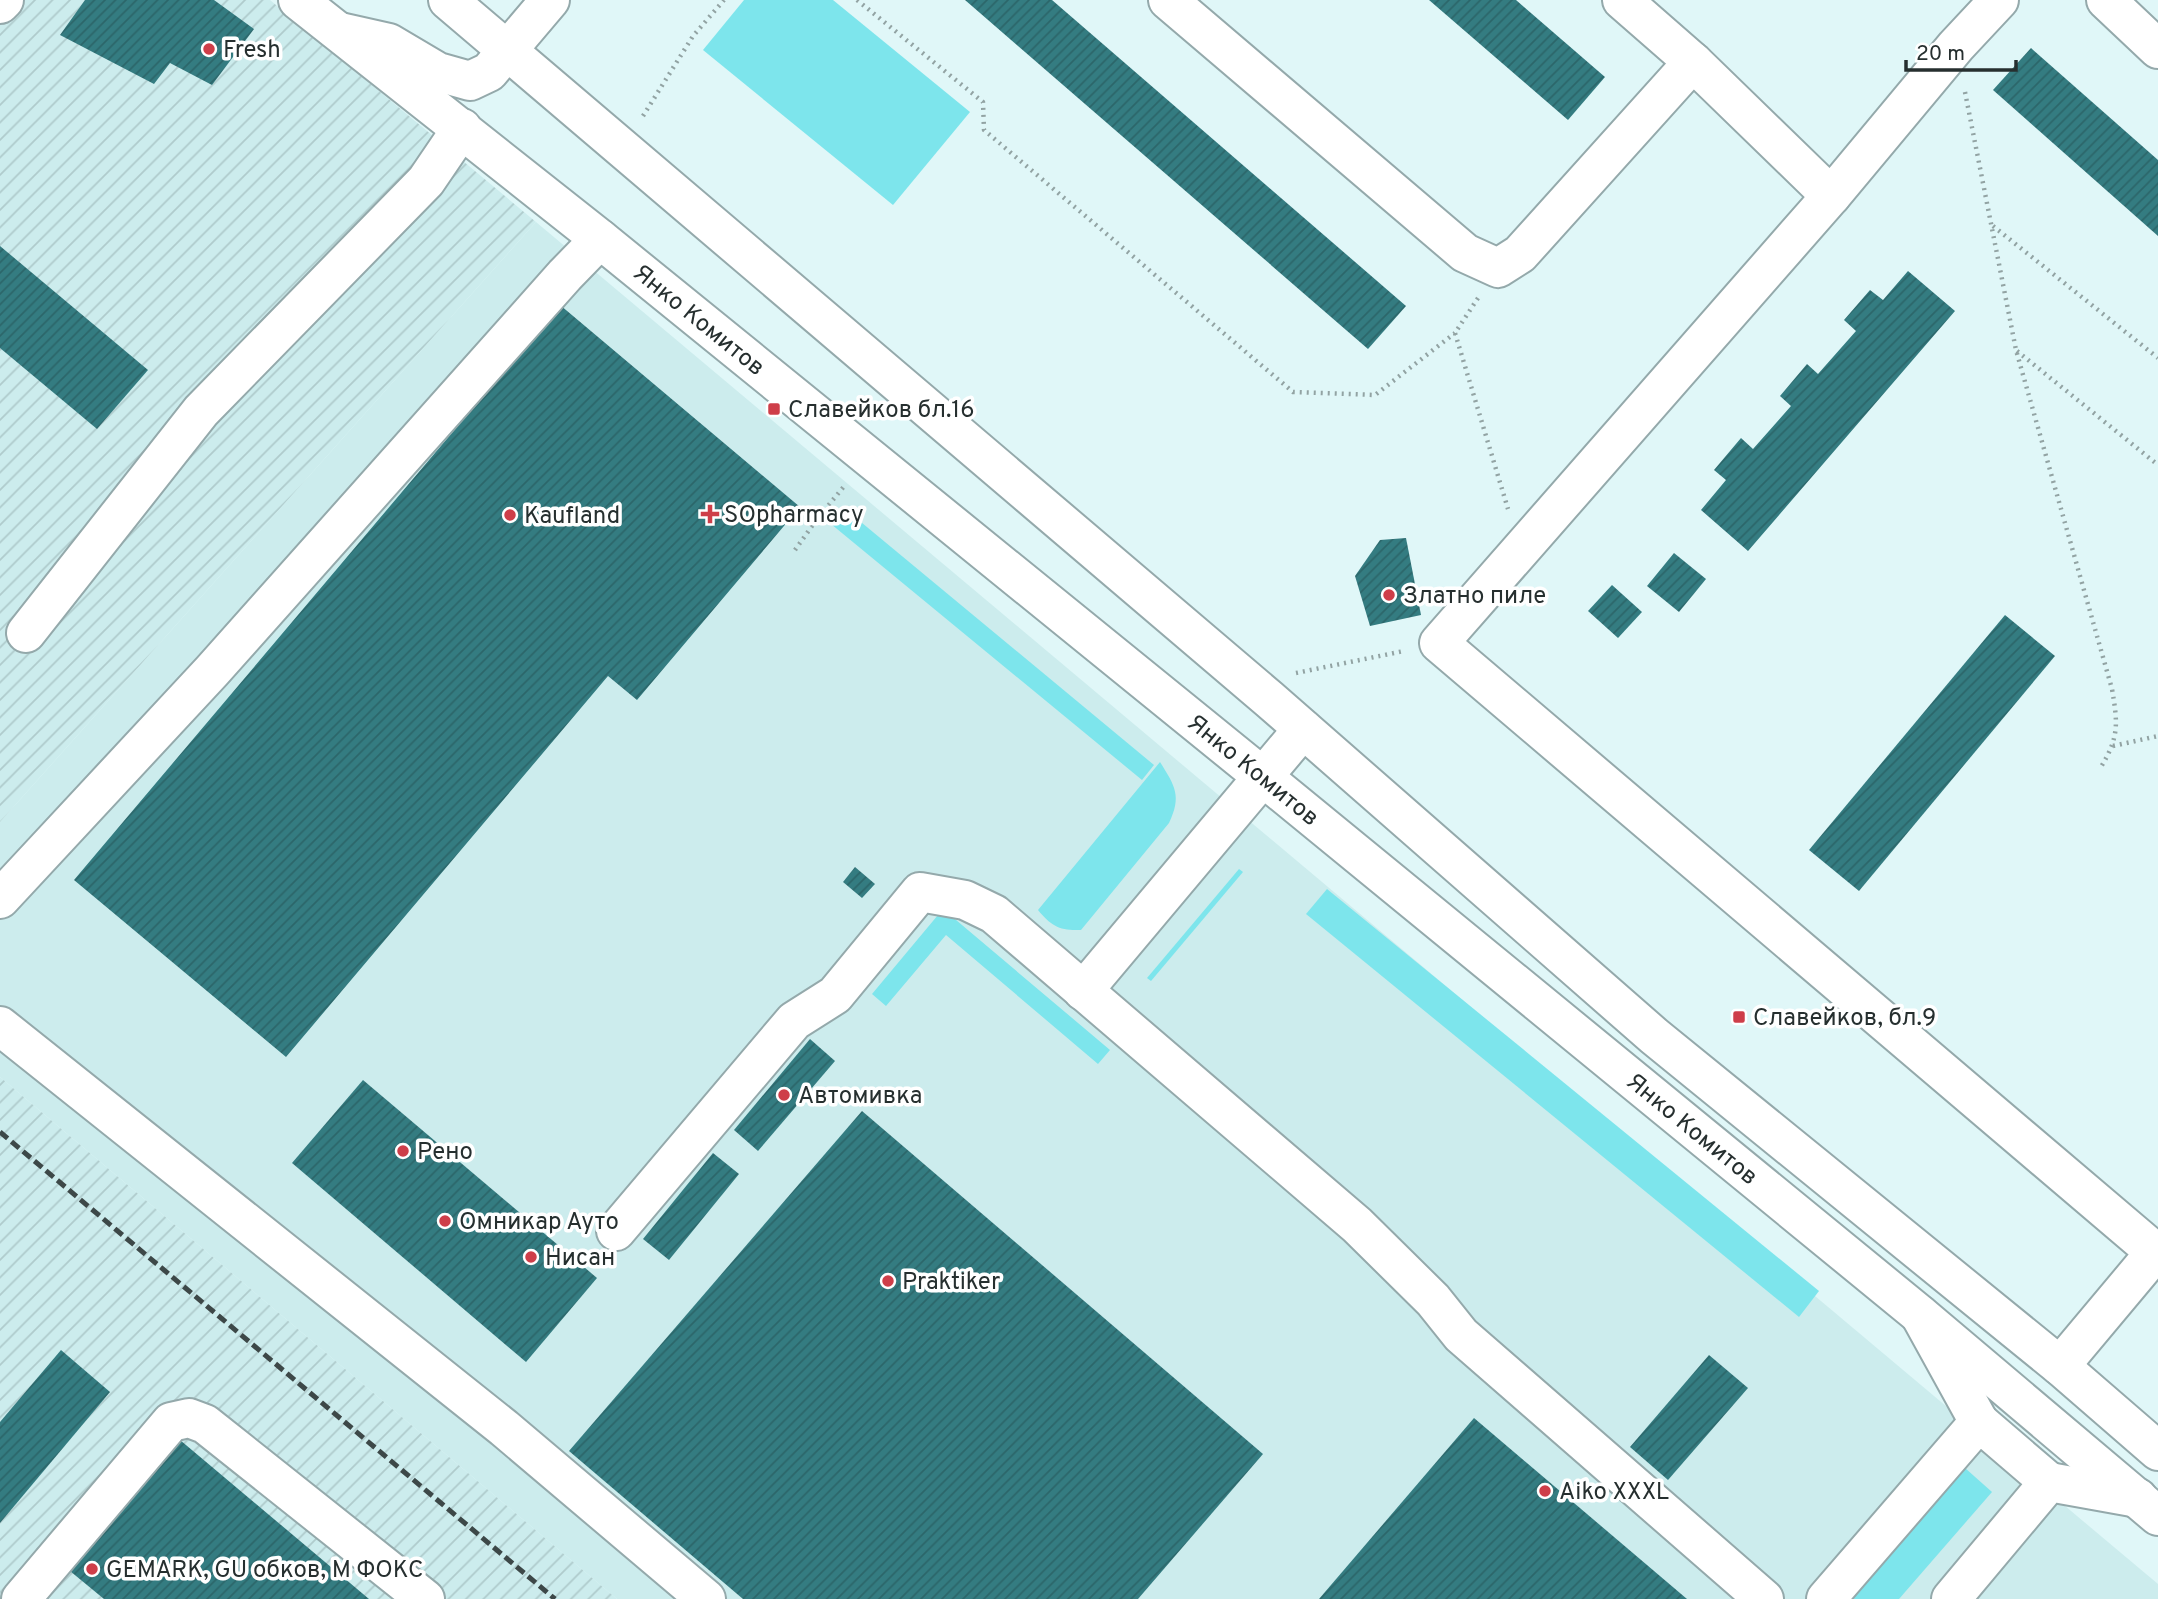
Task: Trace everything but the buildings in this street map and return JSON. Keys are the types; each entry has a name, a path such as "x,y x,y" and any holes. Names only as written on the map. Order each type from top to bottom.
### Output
{"main road":[{"path":"0,4 4,0"},
{"name":"Янко Комитов","path":"298,0 600,239 1263,777 1919,1314 2148,1507"},
{"name":"Янко Комитов","path":"448,0 1303,729 1654,1036 2060,1366 2158,1451"},
{"path":"506,50 550,0"},
{"path":"1168,0 1465,253 1498,268 1520,254 1693,62"},
{"path":"1622,0 1693,62 1831,196"},
{"path":"1999,0 1956,46 1831,196 1439,643 2157,1251 2060,1366"},
{"path":"2106,0 2158,49"},
{"name":"Янко Комитов","path":"340,32 388,43 438,72 470,81 489,72 506,50"},
{"path":"26,633 201,411 426,181 462,128"},
{"path":"0,899 212,671 555,285 600,239"},
{"path":"1083,991 1303,729"},
{"path":"616,1231 794,1021 835,995 920,892 965,900 994,914 1357,1224 1433,1300 1461,1335 1764,1599"},
{"path":"0,1026 504,1428 706,1599"},
{"path":"1919,1314 1979,1422 2049,1482 2148,1507"},
{"path":"21,1599 171,1422 188,1418 205,1424 425,1599"},
{"path":"1826,1599 1979,1422"},
{"path":"1951,1599 2049,1482"}],"path":[{"path":"639,123 693,36 724,0"},
{"path":"857,0 983,102 984,130 1293,392 1375,395 1455,333 1498,268"},
{"path":"1956,46 2016,350 2112,690 2117,718 2113,746 2101,767"},
{"path":"1993,226 2158,358"},
{"path":"1455,333 1521,551"},
{"path":"2016,350 2158,465"},
{"path":"795,550 853,476"},
{"path":"1292,674 1439,643"},
{"path":"2113,746 2158,736"}],"shaded area":[{"path":"0,0 270,0 536,222 0,822"},
{"path":"744,0 833,0 970,112 893,205 703,50"},
{"path":"536,222 2158,1584 2158,1599 617,1599 0,1077 0,822"},
{"path":"844,508 1154,765 1142,780 831,524"},
{"path":"1160,762 1175,791 1175,805 1169,823 1081,930 1067,930 1052,924 1038,910"},
{"path":"1239,869 1243,872 1151,981 1147,978"},
{"path":"1327,889 1819,1291 1799,1317 1306,914"},
{"path":"943,909 1110,1050 1098,1064 946,935 886,1006 872,994"},
{"path":"0,1077 617,1599 0,1599"},
{"path":"1965,1468 1992,1492 1899,1599 1852,1599"}],"railway":[{"path":"0,1132 555,1599"}],"place":[{"name":"Fresh","path":"209,49"},
{"name":"Славейков бл.16","path":"774,409"},
{"name":"SOpharmacy","path":"710,514"},
{"name":"Kaufland","path":"510,515"},
{"name":"Златно пиле","path":"1389,595"},
{"name":"Славейков, бл.9","path":"1739,1017"},
{"name":"Автомивка","path":"784,1095"},
{"name":"Рено","path":"403,1151"},
{"name":"Омникар Ауто","path":"445,1221"},
{"name":"Нисан","path":"531,1257"},
{"name":"Praktiker","path":"888,1281"},
{"name":"Aiko XXXL","path":"1545,1491"},
{"name":"GEMARK, GU обков, М ФОКС","path":"92,1569"}]}
